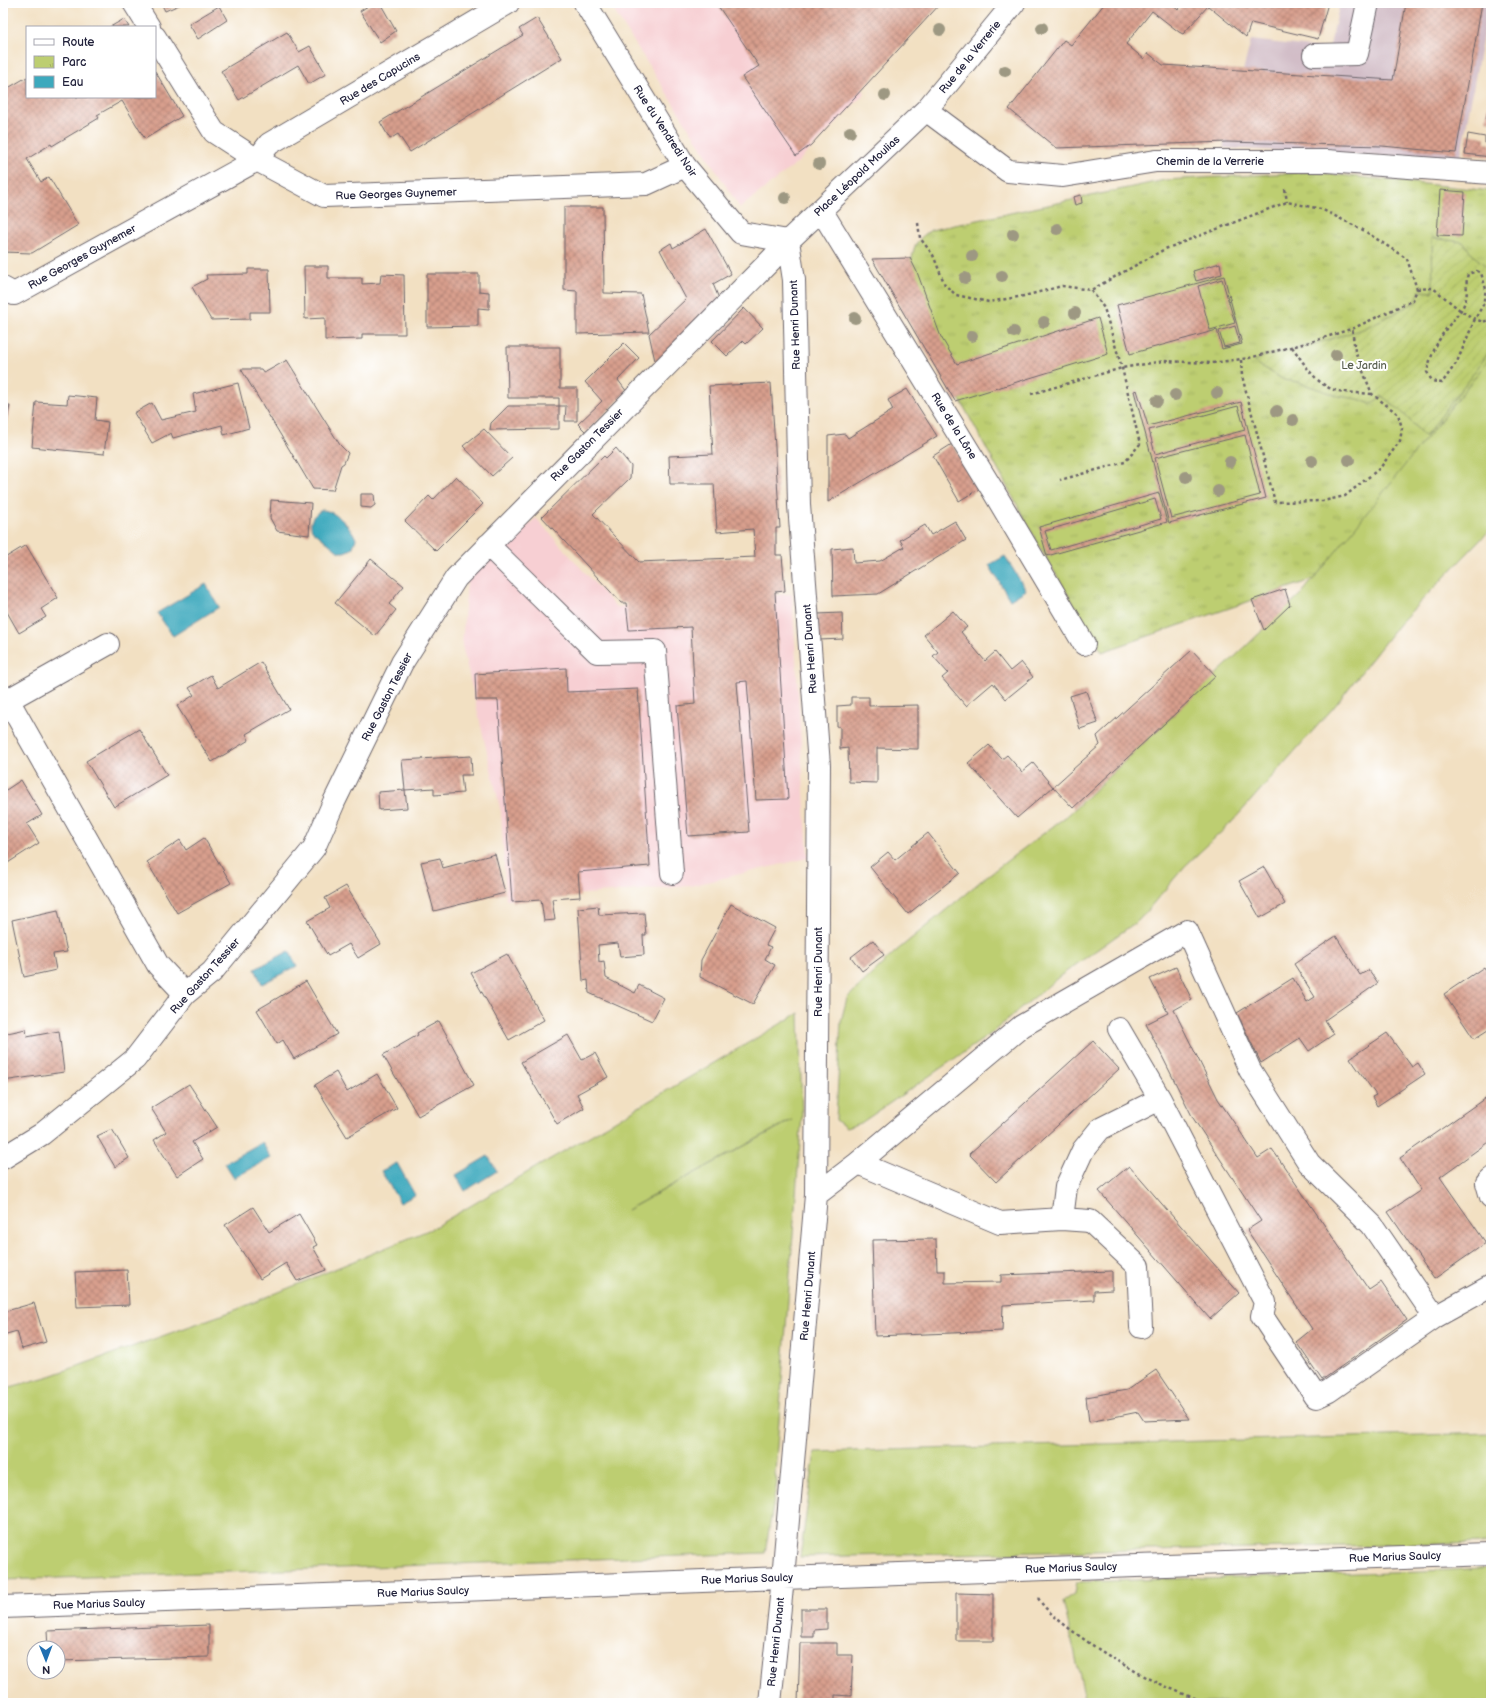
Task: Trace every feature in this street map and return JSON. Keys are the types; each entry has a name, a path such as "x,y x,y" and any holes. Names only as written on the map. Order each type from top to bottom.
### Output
{"street":[{"path":"134,3 148,26"},
{"name":"Rue des Capucins","path":"257,160 269,144 508,3"},
{"name":"Rue du Vendredi Noir","path":"585,3 685,166 741,233 788,241"},
{"name":"Rue de la Verrerie","path":"926,110 1014,3"},
{"path":"1314,55 1357,54 1368,3"},
{"path":"156,39 214,132 257,160"},
{"name":"Chemin de la Verrerie","path":"926,110 1008,171 1063,176 1156,161 1327,161 1491,173"},
{"name":"Place Léopold Moulias","path":"788,241 926,110"},
{"name":"Rue Georges Guynemer","path":"3,288 14,294 257,160 324,196 646,184 685,166"},
{"name":"Rue de la Lône","path":"821,210 992,489 1084,644"},
{"name":"Rue Gaston Tessier","path":"3,1158 42,1134 135,1059 185,994 212,972 314,848 334,802 402,663 456,578 771,260 788,241"},
{"name":"Rue Henri Dunant","path":"770,1703 783,1578 816,1195 819,765 799,505 794,280 788,241"},
{"path":"488,545 597,652 655,651 672,873"},
{"path":"108,644 8,700 158,965 185,994"},
{"path":"816,1195 858,1163 1022,1026 1187,931 1250,1070 1304,1156 1372,1225 1435,1316"},
{"path":"1119,1029 1160,1100 1265,1302 1262,1316 1316,1397 1329,1391 1435,1316 1491,1286"},
{"path":"1062,1219 1066,1187 1082,1150 1100,1129 1160,1100"},
{"path":"858,1163 1000,1223 1062,1219 1090,1221 1138,1266 1142,1327"},
{"path":"1491,1179 1487,1183 1491,1197"},
{"name":"Rue Marius Saulcy","path":"3,1607 783,1578 1491,1554"}],"path":[{"path":"918,223 920,238 933,255 946,285 956,295 989,302 1024,296 1062,286 1090,290 1164,249 1286,202 1321,209 1363,230 1394,250 1407,259 1417,289 1413,300 1352,329 1292,347 1241,360 1212,364 1164,361 1122,368 1031,394"},
{"path":"1477,271 1481,273 1486,289 1483,305 1475,319 1457,362 1442,383 1432,381 1427,372 1430,357 1445,330 1454,320 1466,299 1465,283 1468,274 1477,271"},
{"path":"1417,289 1433,288 1460,310 1475,319 1483,322 1491,319"},
{"path":"1060,480 1125,462 1140,444 1122,368 1104,308 1090,290"},
{"path":"1241,360 1242,376 1275,502 1323,501 1346,496 1380,468 1400,441 1402,428 1398,414 1372,394 1355,351 1352,329"},
{"path":"1292,347 1316,378 1330,388 1339,391 1372,394"},
{"path":"1030,1570 1038,1599 1053,1616 1123,1664 1161,1685 1209,1703"}],"shaded area":[{"path":"609,3 803,3 865,93 798,162 740,208"},
{"path":"1340,3 1489,3 1460,160 1223,148 1251,40 1329,49"},
{"path":"536,518 616,607 792,594 808,858 690,886 506,900 501,812 462,645 467,581"}],"green space":[{"name":"Le Jardin","path":"1311,172 1491,191 1491,355 1487,362 1314,579 1102,652 1041,549 964,407 876,260 912,259 915,245 931,230 1165,180"},
{"name":"Le Jardin","path":"1432,238 1463,242 1474,256 1491,270 1491,350 1425,437 1401,411 1382,396 1371,404 1358,399 1338,396 1298,382 1284,380 1254,362 1261,357 1301,348 1363,329 1416,302 1419,291 1433,292"},
{"path":"1491,350 1491,529 1399,624 1334,707 1232,822 1185,866 1139,920 1060,976 989,1035 861,1123 846,1128 836,1120 841,1021 847,998 895,952 987,876 1068,815 1303,592"},
{"path":"799,1013 802,1115 775,1473 777,1482 765,1553 3,1580 3,1389 50,1376 238,1309 431,1229","holes":["792,1120 627,1210 784,1124"]},
{"path":"1491,1433 1491,1543 800,1557 815,1452"},
{"path":"1491,1567 1491,1703 1086,1703 1063,1601 1075,1593 1077,1582 1452,1570"}],"water":[{"path":"322,510 337,516 351,529 356,539 352,549 339,552 312,530 312,518"},
{"path":"1005,556 1026,590 1010,600 989,565"},
{"path":"206,584 219,607 173,636 157,613"},
{"path":"289,951 297,966 262,984 255,969"},
{"path":"262,1142 271,1158 234,1178 225,1163"},
{"path":"488,1156 497,1171 465,1191 456,1175"},
{"path":"397,1163 415,1195 400,1203 381,1171"}],"building":[{"path":"161,3 184,3 165,11"},
{"path":"373,3 380,3 396,31 380,42 360,11"},
{"path":"716,3 941,3 811,145 796,156 742,77 759,66"},
{"path":"1105,3 1170,3 1178,10 1184,3 1251,3 1255,6 1256,3 1328,3 1318,39 1251,23 1246,37 1208,6 1183,34 1152,11 1126,44 1144,59 1148,53 1163,65 1393,80 1406,3 1482,3 1456,153 1382,146 1227,142 1056,148 1009,109 1064,40 1071,45"},
{"path":"219,6 227,20 198,39 189,24"},
{"path":"537,18 562,58 410,152 398,134 390,139 380,122 523,35 519,29"},
{"path":"124,19 128,26 112,26"},
{"path":"287,32 299,52 310,46 326,74 309,84 298,65 239,100 221,71"},
{"path":"156,73 182,116 145,139 122,101 97,115 99,118 27,159 41,182 49,177 78,225 32,253 3,252 3,91 26,78 26,98 156,98"},
{"path":"1491,99 1491,121 1486,120"},
{"path":"1468,134 1485,137 1485,143 1491,144 1491,157 1465,154"},
{"path":"1440,190 1465,192 1462,236 1437,235"},
{"path":"1081,195 1082,203 1075,205 1073,197"},
{"path":"564,207 603,207 604,293 641,294 649,332 577,334 577,291 564,290"},
{"path":"706,229 731,274 713,284 720,301 656,365 649,334 686,299 660,250 671,243 673,248"},
{"path":"910,258 917,272 941,337 957,364 1098,318 1108,354 955,401 872,259"},
{"path":"1220,263 1222,274 1196,281 1193,271"},
{"path":"304,266 328,266 328,278 362,278 362,284 380,283 381,274 404,275 405,334 362,334 362,339 325,340 325,318 305,319"},
{"path":"248,269 269,269 270,312 250,312 250,319 211,320 192,287 207,279 206,275 248,274"},
{"path":"427,274 479,274 479,291 489,292 489,309 478,308 478,326 427,327"},
{"path":"1224,276 1242,344 1222,349 1217,330 1130,354 1117,305","holes":["1222,279 1235,323 1210,330 1198,286","1235,326 1240,343 1224,347 1219,331"]},
{"path":"744,308 763,328 746,344 743,341 727,356 712,341"},
{"path":"624,343 639,358 618,380 627,392 586,432 578,424 602,401 585,382"},
{"path":"507,347 560,347 560,388 577,388 577,421 565,421 566,406 559,406 559,398 508,398"},
{"path":"287,360 340,445 348,453 344,463 341,465 333,490 313,489 241,369 261,369 264,373"},
{"path":"238,383 249,428 224,435 222,425 173,438 171,433 152,443 134,413 152,403 161,420 196,412 193,394"},
{"path":"771,383 780,528 776,528 776,555 782,555 785,591 775,592 788,799 756,800 747,681 737,682 749,832 688,836 677,706 695,704 691,627 629,630 626,603 621,603 542,517 604,456 606,458 616,448 631,466 630,478 593,514 639,562 755,557 753,529 717,532 714,484 670,484 669,456 713,454 709,386"},
{"path":"907,389 937,436 828,502 828,436 845,434 848,438 893,410 888,400"},
{"path":"1137,390 1148,426 1241,402 1266,498 1169,523 1134,391","holes":["1238,406 1245,430 1155,454 1149,430","1245,435 1260,495 1171,518 1155,458"]},
{"path":"68,395 97,398 95,420 108,422 104,454 32,447 36,402 67,404"},
{"path":"3,405 10,406 4,435 3,435"},
{"path":"508,406 559,406 559,429 490,430 491,423"},
{"path":"484,429 512,458 492,476 463,446"},
{"path":"952,444 979,489 959,501 933,456"},
{"path":"456,476 483,504 436,551 405,521 429,496 433,500"},
{"path":"1159,493 1167,522 1047,556 1039,527","holes":["1155,499 1161,519 1051,550 1045,531"]},
{"path":"361,494 374,494 375,505 371,508 361,507"},
{"path":"271,500 311,503 309,535 277,531 270,518"},
{"path":"955,521 966,540 878,594 833,596 832,549 853,547 854,563 880,561 904,547 900,540 925,525 931,535"},
{"path":"26,545 58,598 41,609 46,617 19,633 3,605 3,596 5,595 3,591 3,559"},
{"path":"371,559 404,586 389,604 396,610 375,636 335,603"},
{"path":"1285,589 1290,605 1264,630 1252,600"},
{"path":"953,611 967,627 961,632 985,661 995,652 1010,671 1021,662 1033,677 1006,699 993,683 966,706 942,678 948,673 933,656 938,652 924,635"},
{"path":"842,613 843,639 819,640 817,614"},
{"path":"1192,650 1216,676 1073,808 1053,787 1100,745 1097,736"},
{"path":"261,662 289,709 246,734 249,740 212,762 177,706 194,695 189,688 211,675 218,688"},
{"path":"566,668 567,692 638,689 650,866 578,872 580,897 552,899 555,920 544,921 541,900 512,902 498,700 476,700 475,674"},
{"path":"1086,691 1098,723 1080,729 1070,696"},
{"path":"851,697 869,697 869,706 918,705 918,749 877,748 877,783 849,782 848,748 840,749 840,727 837,726 837,706 851,705"},
{"path":"139,729 167,775 114,807 86,761"},
{"path":"989,745 1002,759 1007,755 1022,772 1033,763 1053,787 1017,818 968,763"},
{"path":"471,756 472,775 461,775 463,793 434,795 434,788 405,790 402,760"},
{"path":"21,780 42,815 27,824 39,843 3,866 3,792"},
{"path":"405,790 407,808 379,810 378,792"},
{"path":"928,833 960,873 908,914 870,867 888,852 895,860"},
{"path":"204,838 231,883 177,913 147,862 180,840 186,850"},
{"path":"495,854 505,893 434,911 421,862 440,858 443,868"},
{"path":"1264,867 1285,904 1260,918 1239,881"},
{"path":"346,886 381,944 358,958 349,944 328,956 307,921 330,908 325,898"},
{"path":"731,904 775,928 766,945 771,947 765,959 775,965 753,1004 700,977 701,960"},
{"path":"598,906 599,915 644,913 646,935 643,935 644,955 620,957 618,943 598,945 599,962 604,961 606,978 635,993 639,985 664,998 652,1021 589,993 588,980 583,981 578,908"},
{"path":"58,910 67,952 53,954 56,970 24,977 12,920"},
{"path":"1336,936 1360,975 1369,970 1378,983 1325,1020 1334,1034 1309,1051 1300,1038 1261,1063 1237,1013 1293,978 1307,1002 1315,997 1294,964"},
{"path":"873,940 884,955 862,971 851,957"},
{"path":"507,954 544,1020 509,1040 471,973"},
{"path":"1176,967 1192,1000 1174,1010 1218,1099 1258,1158 1272,1149 1369,1290 1381,1282 1407,1320 1322,1380 1296,1342 1312,1329 1247,1230 1261,1221 1193,1118 1146,1024 1168,1013 1150,979"},
{"path":"1484,967 1491,978 1491,1028 1474,1039 1444,994"},
{"path":"306,981 337,1034 294,1059 283,1040 277,1044 257,1010"},
{"path":"439,1021 474,1085 418,1116 383,1055"},
{"path":"26,1029 27,1037 59,1031 64,1072 3,1081 3,1034"},
{"path":"1387,1033 1412,1067 1418,1063 1425,1074 1377,1106 1372,1097 1376,1095 1350,1058"},
{"path":"568,1035 582,1060 595,1053 608,1077 577,1094 584,1108 557,1124 521,1062"},
{"path":"1093,1041 1119,1069 996,1182 969,1154"},
{"path":"336,1072 347,1092 377,1074 397,1108 347,1137 315,1085"},
{"path":"189,1084 217,1127 192,1142 203,1159 177,1176 154,1140 166,1132 151,1108"},
{"path":"1491,1094 1491,1140 1440,1177 1486,1243 1434,1279 1388,1212 1421,1190 1400,1158"},
{"path":"112,1129 129,1158 115,1167 97,1136"},
{"path":"1129,1166 1239,1293 1210,1319 1099,1191"},
{"path":"253,1207 269,1232 299,1214 317,1245 313,1247 326,1270 297,1281 286,1263 260,1279 225,1225"},
{"path":"936,1239 937,1271 945,1271 945,1283 1001,1282 1001,1275 1112,1271 1112,1290 1094,1291 1094,1300 1003,1305 1002,1331 875,1336 872,1240"},
{"path":"127,1270 129,1305 77,1307 75,1272"},
{"path":"34,1303 46,1342 22,1349 17,1331 3,1335 3,1312"},
{"path":"1156,1370 1189,1419 1144,1421 1138,1412 1089,1422 1086,1397 1127,1390"},
{"path":"956,1593 993,1594 993,1641 956,1641"},
{"path":"801,1609 827,1609 827,1629 814,1630 814,1637 801,1637"},
{"path":"209,1625 209,1657 66,1661 66,1640 48,1640 47,1631"},
{"path":"800,1643 837,1643 837,1655 853,1655 851,1696 835,1695 835,1703 798,1703"}]}
